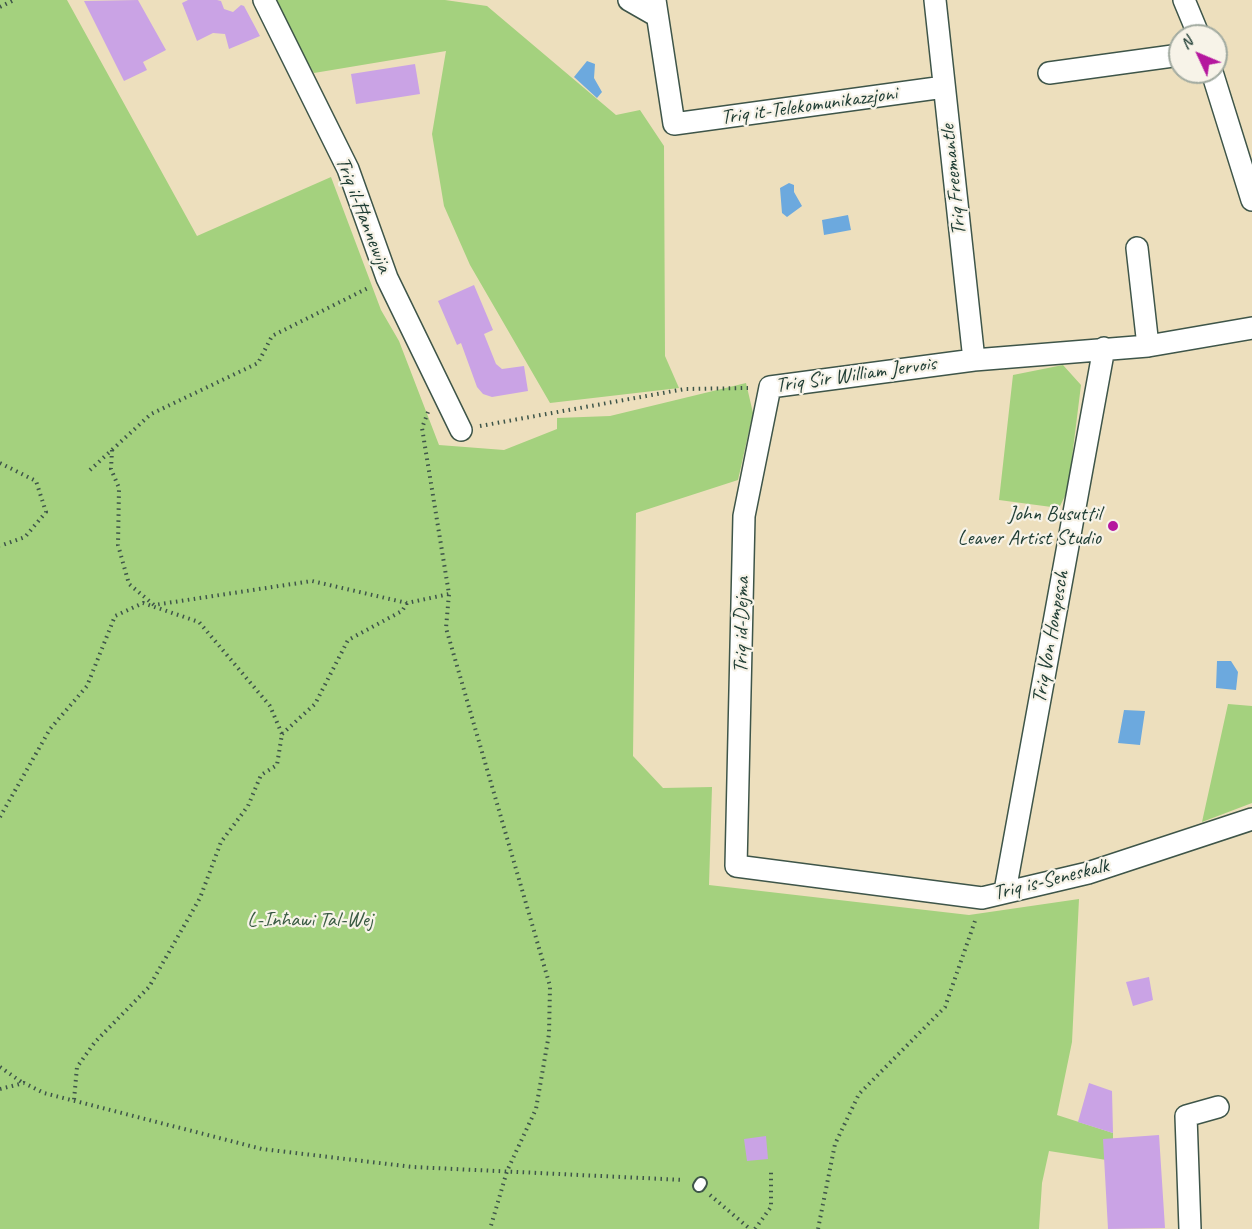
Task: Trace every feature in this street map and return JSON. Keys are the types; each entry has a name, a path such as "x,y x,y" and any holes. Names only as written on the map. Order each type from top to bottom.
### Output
{"street":[{"name":"Triq il-Ħannewija","path":"264,0 348,169 387,278 461,430"},
{"path":"629,0 656,8"},
{"name":"Triq Freemantle","path":"935,0 974,360"},
{"path":"1184,0 1194,24"},
{"name":"Triq it-Telekomunikazzjoni","path":"656,8 674,124 944,87"},
{"path":"1049,73 1168,57"},
{"path":"1216,84 1252,200"},
{"path":"1137,248 1148,346"},
{"name":"Triq Sir William Jervois","path":"770,387 974,360 1148,346 1252,328"},
{"name":"Triq Von Hompesch","path":"1005,891 1104,348"},
{"name":"Triq id-Dejma","path":"736,866 744,516 770,387"},
{"name":"Triq is-Seneskalk","path":"736,866 982,898 1088,873 1252,819"},
{"path":"1190,1229 1186,1116 1218,1107"}],"path":[{"path":"0,7 14,0"},
{"path":"90,470 151,414 258,363 272,336 387,278"},
{"path":"439,383 422,428 449,594 446,628 550,986 549,1034 536,1109 507,1171 490,1229"},
{"name":"Triq Sir William Jervois","path":"461,430 685,389 770,387"},
{"path":"112,450 111,469 119,488 118,545 129,584 154,605 312,581 406,603 449,594"},
{"path":"0,463 36,481 46,512 26,537 0,546"},
{"path":"0,818 50,729 87,686 116,616 144,603 199,622 270,706 282,734 277,765 261,776 248,806 221,842 200,898 149,987 94,1042 77,1067 74,1100"},
{"path":"282,734 315,704 348,640 402,611 406,603"},
{"path":"818,1229 835,1144 860,1094 945,1007 982,898"},
{"path":"0,1067 44,1093 262,1149 413,1167 691,1180 700,1185 750,1229"},
{"path":"0,1089 24,1083"},
{"path":"755,1229 771,1207 771,1172"}],"green space":[{"name":"L-Inħawi Tal-Wej","path":"0,0 67,0 197,236 331,177 381,310 399,341 439,445 504,450 557,429 557,418 610,416 746,383 753,413 738,480 636,513 633,756 663,788 712,787 709,885 969,915 1079,899 1072,1042 1057,1115 1113,1133 1113,1161 1049,1151 1042,1183 1039,1229 0,1229"},
{"path":"273,0 445,0 487,6 616,115 640,110 664,146 665,356 679,388 550,403 470,265 444,206 432,134 446,51 314,73 278,17"},
{"path":"1063,365 1081,385 1068,490 1059,508 999,500 1013,375"},
{"path":"1228,704 1252,706 1252,803 1202,822"}],"water":[{"path":"587,61 595,64 594,78 602,92 597,98 574,77"},
{"path":"789,183 794,185 794,192 802,206 787,217 782,213 780,188"},
{"path":"848,215 851,230 824,235 822,220"},
{"path":"1217,661 1231,661 1238,672 1236,690 1216,688"},
{"path":"1124,710 1145,711 1140,745 1118,743"}],"building":[{"path":"138,0 166,50 143,62 147,70 124,81 84,1"},
{"path":"188,0 221,1 224,9 233,12 241,5 244,6 260,36 229,49 225,34 213,33 197,41 182,3"},
{"path":"415,64 420,94 356,104 351,74"},
{"path":"474,285 493,330 484,334 496,364 502,369 524,366 528,391 492,397 483,394 477,387 461,343 457,345 438,301"},
{"path":"1149,977 1153,1000 1133,1006 1126,982"},
{"path":"1089,1083 1112,1091 1113,1133 1078,1122"},
{"path":"1159,1135 1165,1228 1108,1229 1103,1139"},
{"path":"766,1136 768,1159 747,1161 744,1139"}],"place":[{"name":"John Busuttil Leaver Artist Studio","path":"1113,526"}]}
